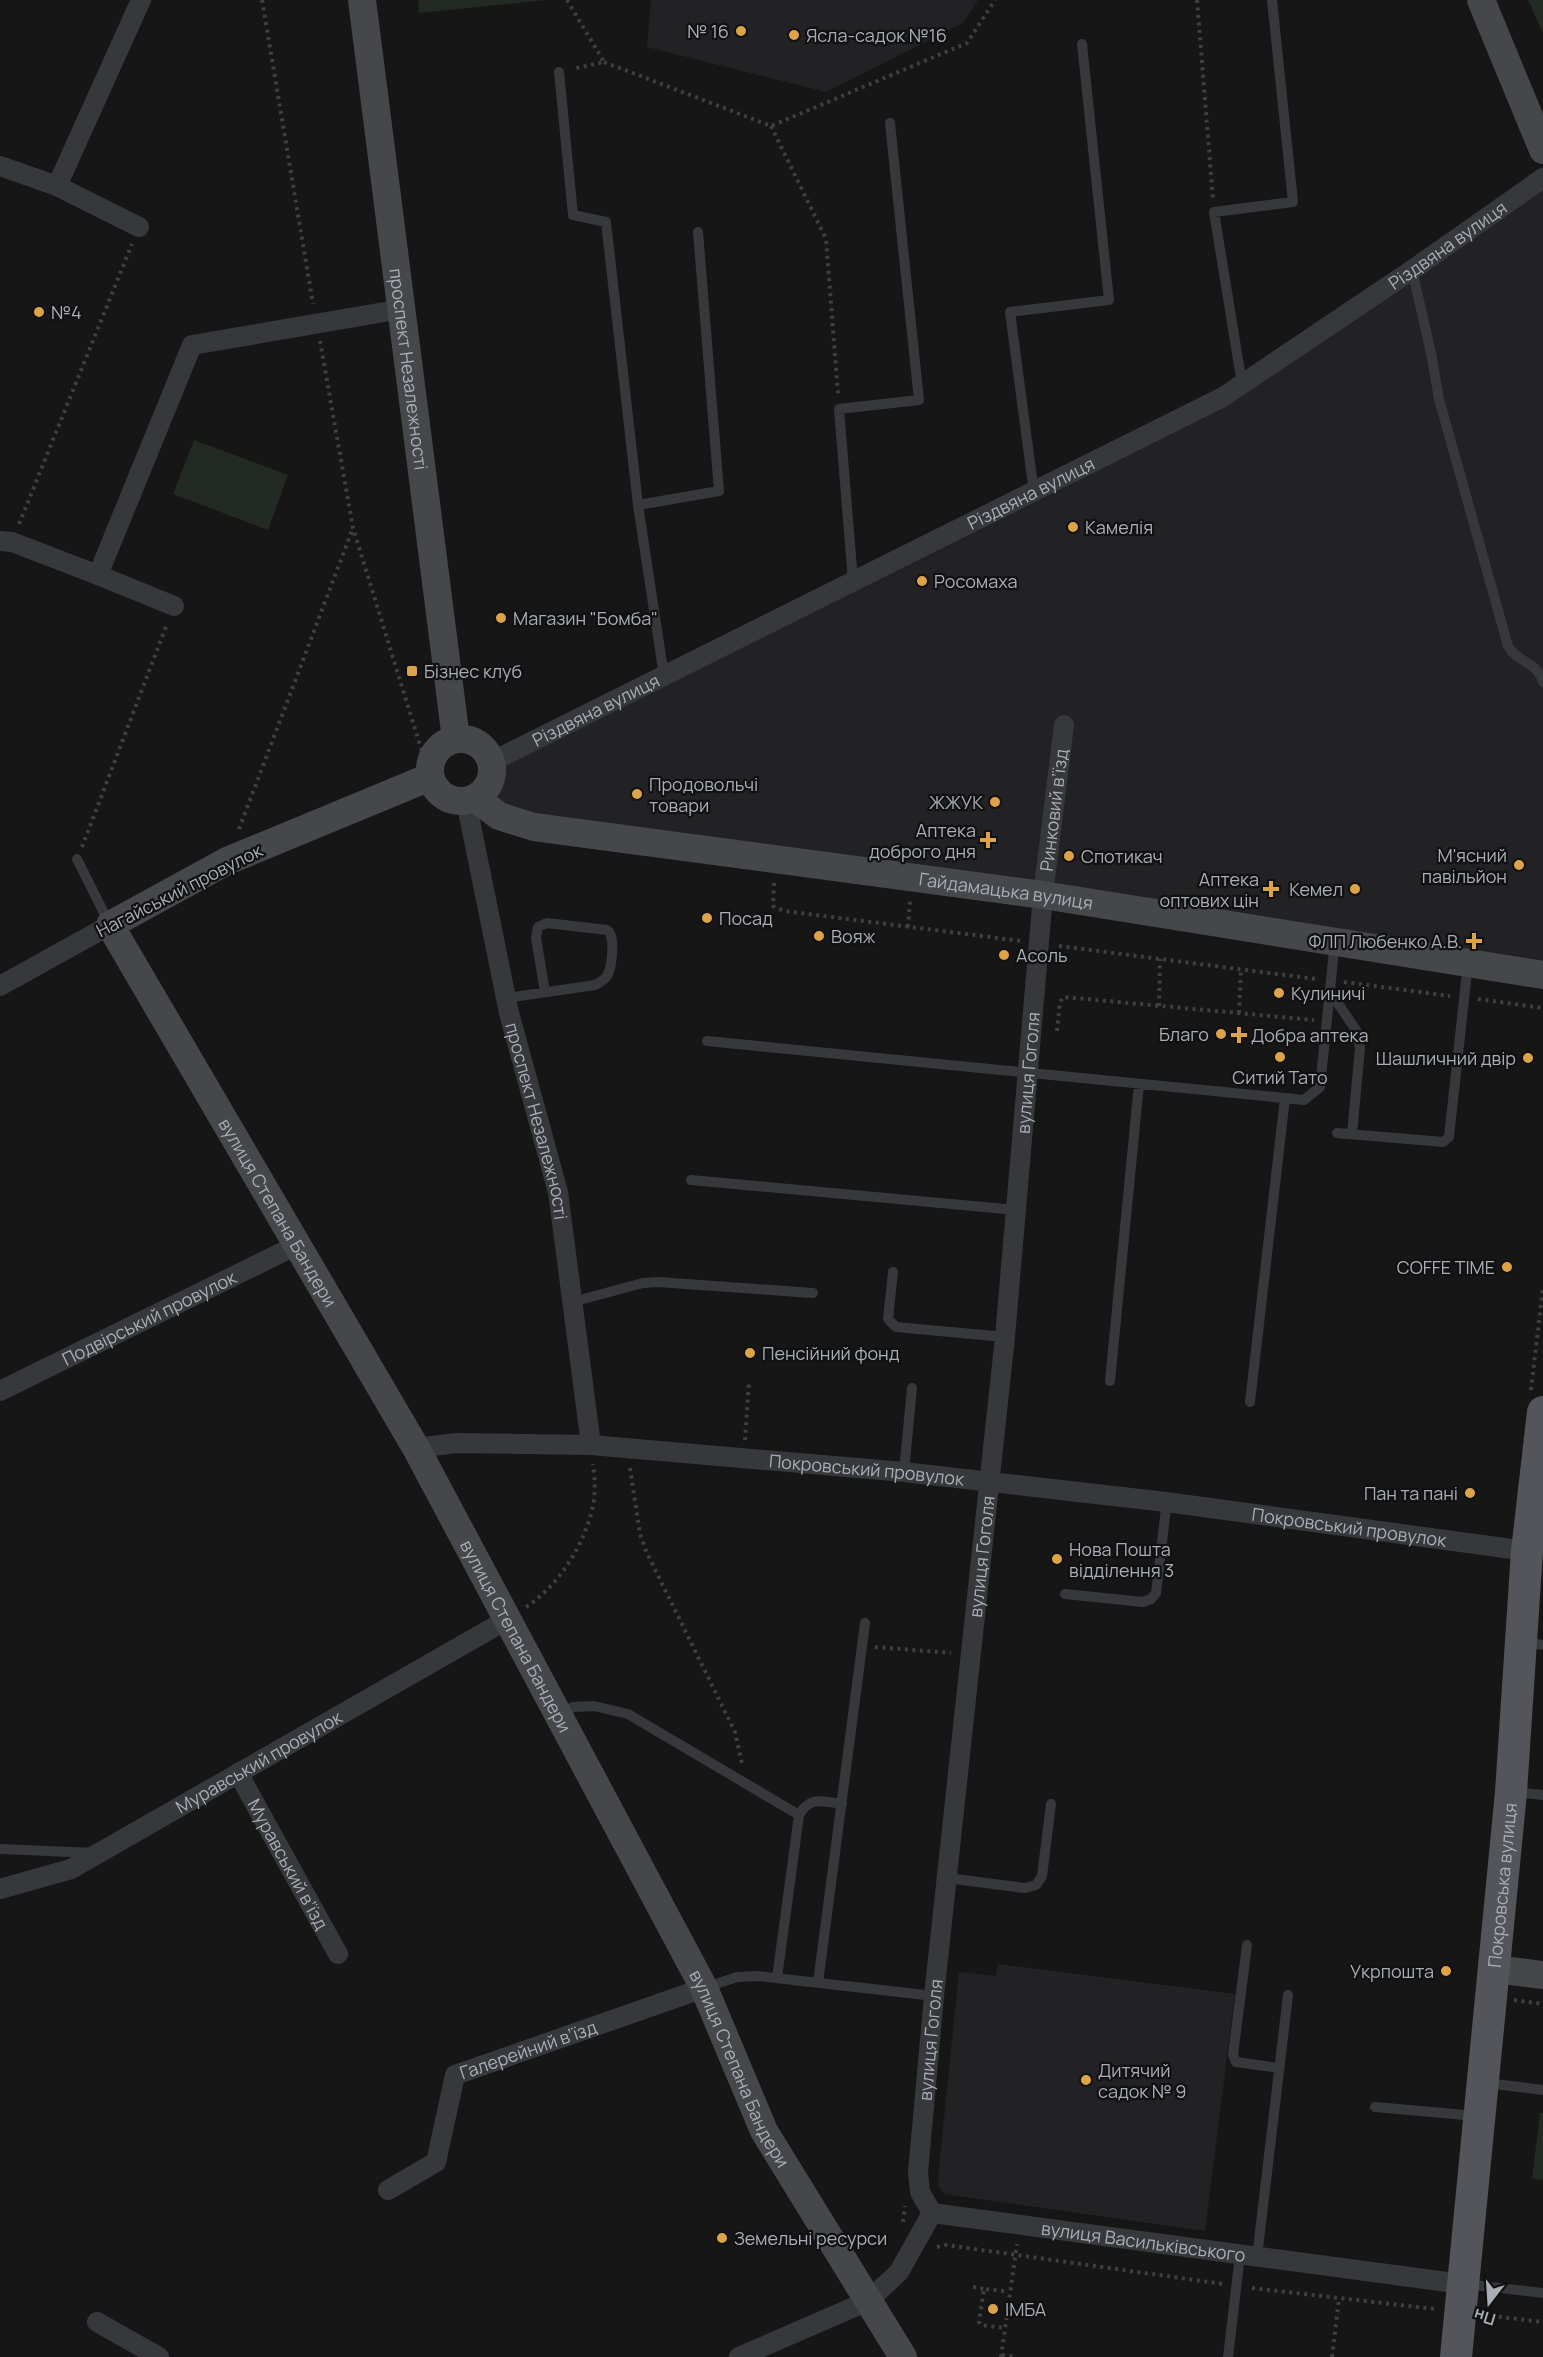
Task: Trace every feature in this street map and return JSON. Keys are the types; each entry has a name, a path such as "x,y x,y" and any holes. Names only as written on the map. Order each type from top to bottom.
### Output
{"main road":[{"name":"Покровська вулиця","path":"1456,2357 1511,1792 1532,1643 1527,1551 1543,1412"}],"street":[{"path":"57,186 141,0"},
{"name":"проспект Незалежності","path":"363,0 456,739"},
{"path":"1481,0 1543,150"},
{"path":"0,166 57,186 139,227"},
{"name":"Різдвяна вулиця","path":"491,762 1223,397 1412,270 1543,178"},
{"path":"98,575 192,345 402,309"},
{"path":"6,541 174,606"},
{"name":"Ринковий в’їзд","path":"1043,895 1064,725"},
{"path":"456,739 474,741 487,754 491,762 492,770 488,786 470,799 447,798 434,786 430,777 432,757 446,742 456,739"},
{"name":"Нагайський провулок","path":"0,986 227,861 430,777"},
{"name":"проспект Незалежності","path":"470,799 506,998 558,1192 591,1445"},
{"name":"Гайдамацька вулиця","path":"470,799 499,816 534,827 1043,895 1543,975"},
{"name":"вулиця Гоголя","path":"932,2213 920,2192 918,2172 934,1996 991,1481 1043,895"},
{"name":"вулиця Степана Бандери","path":"110,925 299,1245 416,1449 704,1988 764,2131 903,2357"},
{"name":"Подвірський провулок","path":"0,1391 299,1245"},
{"name":"Покровський провулок","path":"416,1449 457,1443 591,1445 904,1472 991,1481 1527,1551"},
{"name":"Муравський провулок","path":"0,1889 71,1869 508,1619"},
{"name":"Муравський в’їзд","path":"238,1773 338,1954"},
{"path":"1493,1969 1543,1975"},
{"name":"Галерейний в’їзд","path":"388,2190 436,2162 454,2075 704,1988"},
{"path":"739,2357 868,2301 899,2272 932,2213"},
{"name":"вулиця Васильківського","path":"932,2213 1249,2256 1460,2298"},
{"path":"97,2322 159,2357"}],"lane":[{"path":"1242,384 1214,212 1293,202 1272,0"},
{"path":"1034,493 1010,312 1109,300 1082,44"},
{"path":"559,72 573,215 606,222 638,505 664,676"},
{"path":"854,581 839,409 919,400 890,123"},
{"path":"638,505 719,491 698,232"},
{"path":"1412,270 1439,399 1508,646 1513,653 1539,671 1543,682"},
{"path":"77,859 110,925"},
{"path":"506,998 595,985 602,981 610,965 613,937 611,933 607,930 547,923 538,927 536,938 545,992"},
{"path":"706,1041 1304,1100 1320,1087 1335,941"},
{"path":"1337,1133 1443,1142 1449,1137 1468,963"},
{"path":"1330,992 1359,1038 1352,1134"},
{"path":"1110,1381 1139,1084"},
{"path":"1250,1402 1285,1098"},
{"path":"691,1180 1016,1210"},
{"path":"893,1272 888,1319 896,1327 1005,1337"},
{"path":"573,1302 644,1283 658,1282 813,1293"},
{"path":"904,1472 912,1388"},
{"path":"1065,1594 1143,1602 1151,1599 1156,1593 1168,1494"},
{"path":"818,1983 865,1623"},
{"path":"558,1713 574,1707 594,1706 628,1714 799,1815"},
{"path":"1511,1792 1543,1795"},
{"path":"777,1978 799,1815 804,1806 812,1802 842,1804"},
{"path":"947,1878 1025,1888 1036,1885 1042,1876 1051,1804"},
{"path":"0,1849 98,1853"},
{"path":"1247,1945 1233,2055 1236,2062 1243,2064 1280,2068"},
{"path":"704,1988 737,1977 758,1976 934,1996"},
{"path":"1228,2357 1249,2256 1280,2068 1288,1995"},
{"path":"1482,2082 1543,2090"},
{"path":"1375,2108 1465,2115"},
{"path":"1460,2298 1543,2294"}],"path":[{"path":"262,0 353,528 430,777"},
{"path":"567,0 604,62"},
{"path":"771,126 967,43 995,0"},
{"path":"1197,0 1214,212"},
{"path":"559,72 604,62 771,126 826,239 839,409"},
{"path":"6,541 139,227"},
{"path":"227,861 353,528"},
{"path":"77,859 174,606"},
{"path":"775,874 773,906 784,911 1029,942"},
{"path":"1048,945 1323,980"},
{"path":"1159,1006 1160,959"},
{"path":"1239,1013 1242,969"},
{"path":"1334,981 1462,997"},
{"path":"1057,1031 1060,1002 1063,997 1327,1021"},
{"path":"1473,999 1543,1008"},
{"path":"744,1449 749,1381"},
{"path":"508,1619 536,1601 560,1577 579,1543 593,1509 595,1484 591,1445"},
{"path":"627,1447 640,1534 735,1732 741,1752 744,1783"},
{"path":"862,1646 972,1655"},
{"path":"1016,2357 1001,2356 1020,2226"},
{"path":"933,2252 939,2246 946,2245 1016,2254"},
{"path":"973,2287 1004,2291"},
{"path":"984,2289 979,2322 981,2325 1005,2328"},
{"path":"1460,2298 1543,2322"},
{"path":"1332,2357 1339,2299"}],"shaded area":[{"path":"418,0 547,0 419,13"},
{"name":"Ясла-садок №16","path":"651,0 978,0 963,23 826,92 647,47"},
{"path":"1528,0 1543,0 1543,33"},
{"path":"1543,178 1543,975 534,827 482,793 491,778 492,770 1223,397"},
{"path":"194,440 288,475 268,530 173,494"},
{"name":"Дитячий садок № 9","path":"998,1964 1235,1994 1205,2231 944,2194 938,2185 939,2167 959,1972 996,1976"},
{"path":"1540,2113 1543,2113 1543,2180 1532,2179"}],"place":[{"name":"№ 16","path":"741,31"},
{"name":"Ясла-садок №16","path":"794,35"},
{"name":"№4","path":"39,312"},
{"name":"Камелія","path":"1073,527"},
{"name":"Росомаха","path":"922,581"},
{"name":"Магазин \"Бомба\"","path":"501,618"},
{"name":"Бізнес клуб","path":"412,671"},
{"name":"Продовольчі товари","path":"637,794"},
{"name":"ЖЖУК","path":"995,802"},
{"name":"Аптека доброго дня","path":"988,840"},
{"name":"Спотикач","path":"1069,856"},
{"name":"М'ясний павільйон","path":"1519,865"},
{"name":"Аптека оптових цін","path":"1271,889"},
{"name":"Кемел","path":"1355,889"},
{"name":"Посад","path":"707,918"},
{"name":"Вояж","path":"819,936"},
{"name":"ФЛП Любенко А.В.","path":"1474,941"},
{"name":"Асоль","path":"1004,955"},
{"name":"Кулиничі","path":"1279,993"},
{"name":"Благо","path":"1221,1034"},
{"name":"Добра аптека","path":"1239,1035"},
{"name":"Ситий Тато","path":"1280,1057"},
{"name":"Шашличний двір","path":"1528,1058"},
{"name":"COFFE TIME","path":"1507,1267"},
{"name":"Пенсійний фонд","path":"750,1353"},
{"name":"Пан та панi","path":"1470,1493"},
{"name":"Нова Пошта відділення 3","path":"1057,1559"},
{"name":"Укрпошта","path":"1446,1971"},
{"name":"Дитячий садок № 9","path":"1086,2080"},
{"name":"Земельні ресурси","path":"722,2238"},
{"name":"ІМБА","path":"993,2309"}]}
